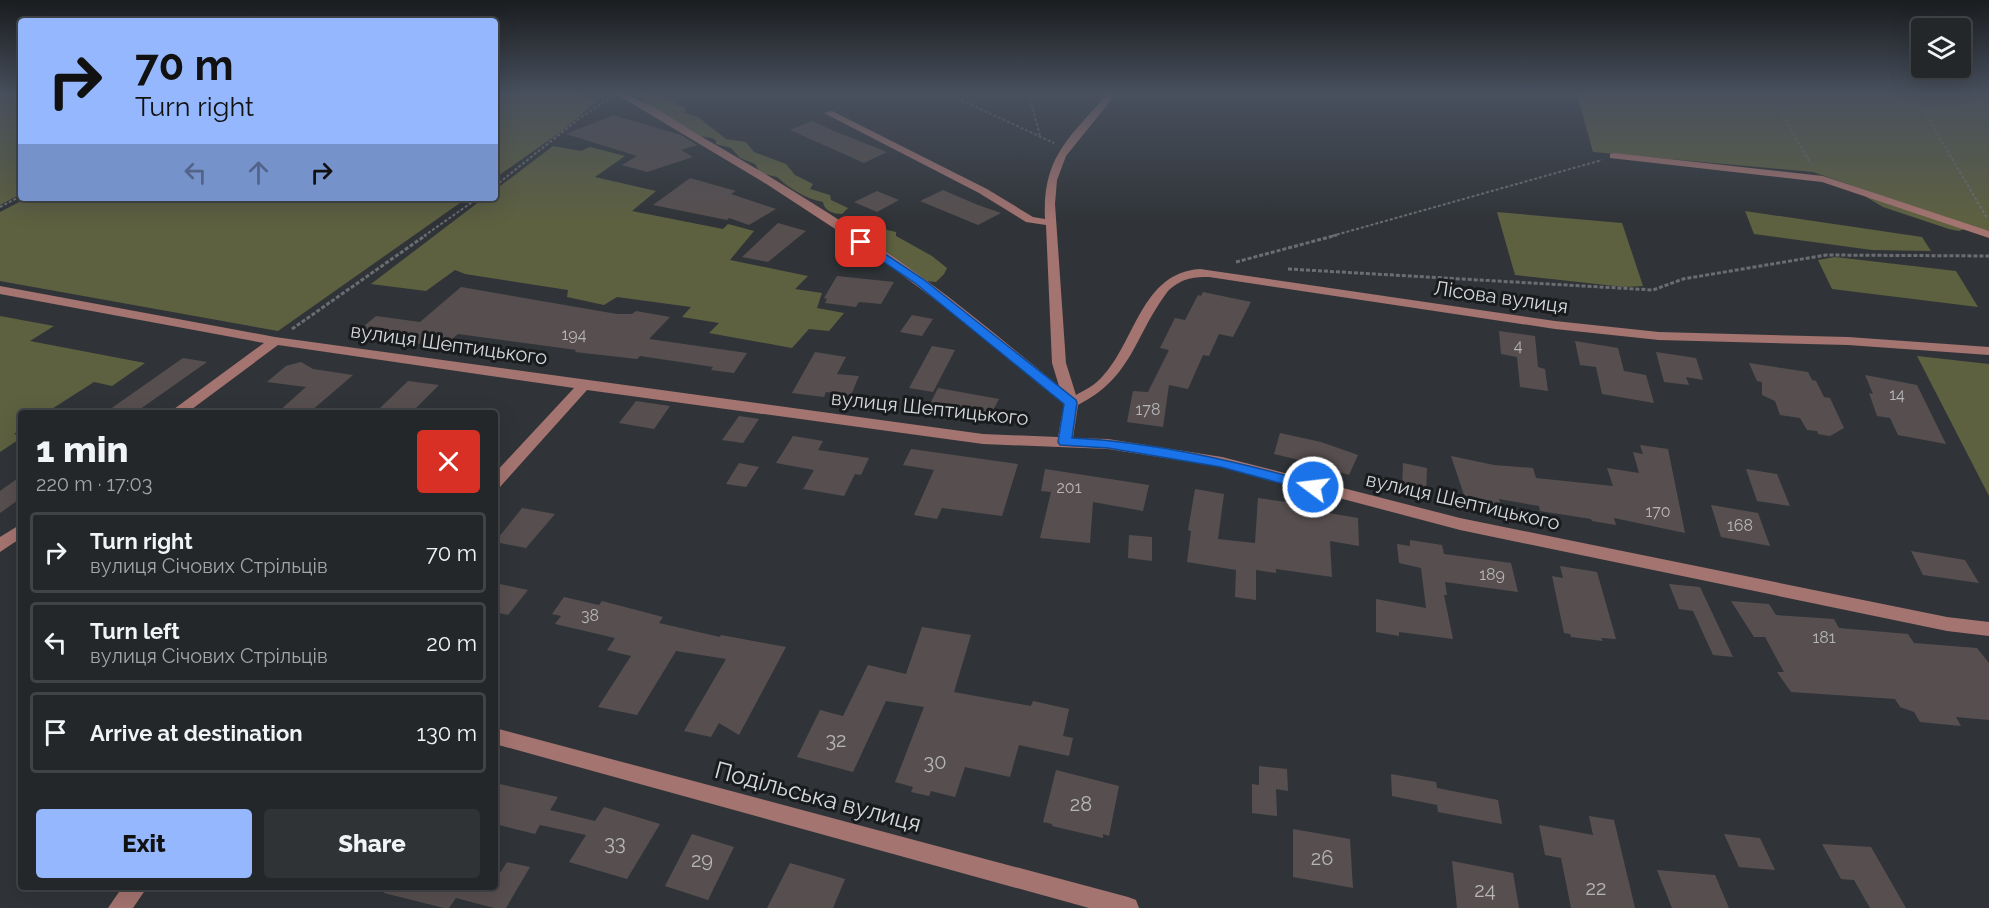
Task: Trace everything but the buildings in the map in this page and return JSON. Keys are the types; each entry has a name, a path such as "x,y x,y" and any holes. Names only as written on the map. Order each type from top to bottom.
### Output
{"street":[{"path":"693,136 822,215 909,274 1071,403"},
{"path":"875,136 983,191 1029,220 1052,223"},
{"path":"1065,442 1071,403 1059,363 1052,180 1061,155 1076,136"},
{"path":"1614,156 1817,178 1989,235"},
{"name":"Лісова вулиця","path":"1071,403 1097,390 1112,375 1162,293 1174,279 1193,274 1214,273 1555,325 1659,336 1848,340 1989,351"},
{"name":"вулиця Шептицького","path":"0,290 275,341 982,439 1108,444 1222,462 1460,524 1947,624 1989,629"},
{"path":"182,410 275,341"},
{"path":"498,480 584,384"},
{"path":"0,546 18,532"},
{"name":"Подільська вулиця","path":"498,737 1128,908"},
{"path":"119,908 134,890"}],"path":[{"path":"498,184 557,136"},
{"path":"1794,136 1817,178"},
{"path":"1939,136 1989,222"},
{"path":"1040,137 1066,148"},
{"path":"1214,273 1234,262 1484,195 1614,156"},
{"path":"0,207 18,198"},
{"path":"275,341 474,201"},
{"path":"1258,279 1290,269 1542,286 1653,290 1683,279 1826,255 1989,256"}],"green space":[{"path":"0,136 18,136 18,196 0,205"},
{"path":"498,136 554,136 498,176"},
{"path":"703,136 723,136 746,142 754,152 786,164 795,175 813,184 810,189 830,195 831,200 848,208 842,214 830,211 825,208 823,202 798,192 777,177 760,173 755,164 740,158 731,148 716,144 714,139"},
{"path":"1589,136 1989,136 1989,231 1967,228 1959,231 1949,229 1883,207 1866,197 1873,193 1813,172 1593,152"},
{"path":"553,146 581,151 590,147 625,156 595,177 656,191 632,211 723,229 728,224 754,231 730,260 808,276 795,289 822,293 817,308 844,313 829,331 809,329 792,348 709,333 719,323 682,317 691,307 617,297 604,305 567,297 568,290 465,274 455,270 426,291 371,284 480,201 498,201 498,188"},
{"path":"21,201 463,201 278,331 0,281 0,212"},
{"path":"1745,211 1922,237 1931,251 1872,250 1754,234"},
{"path":"1497,212 1622,223 1643,286 1624,287 1515,275"},
{"path":"862,219 880,223 887,230 896,232 896,236 932,256 947,268 944,274 936,282 925,281 883,249 881,241 856,226 855,222"},
{"path":"1835,257 1956,271 1978,307 1832,289 1818,260"},
{"path":"0,316 54,326 30,341 145,363 112,386 94,382 50,410 18,410 18,431 14,434 18,435 18,440 0,452"},
{"path":"1917,356 1989,364 1989,496"}],"route":[{"path":"861,242 919,281 1071,403 1065,442 1108,444 1222,462 1313,487"}]}
